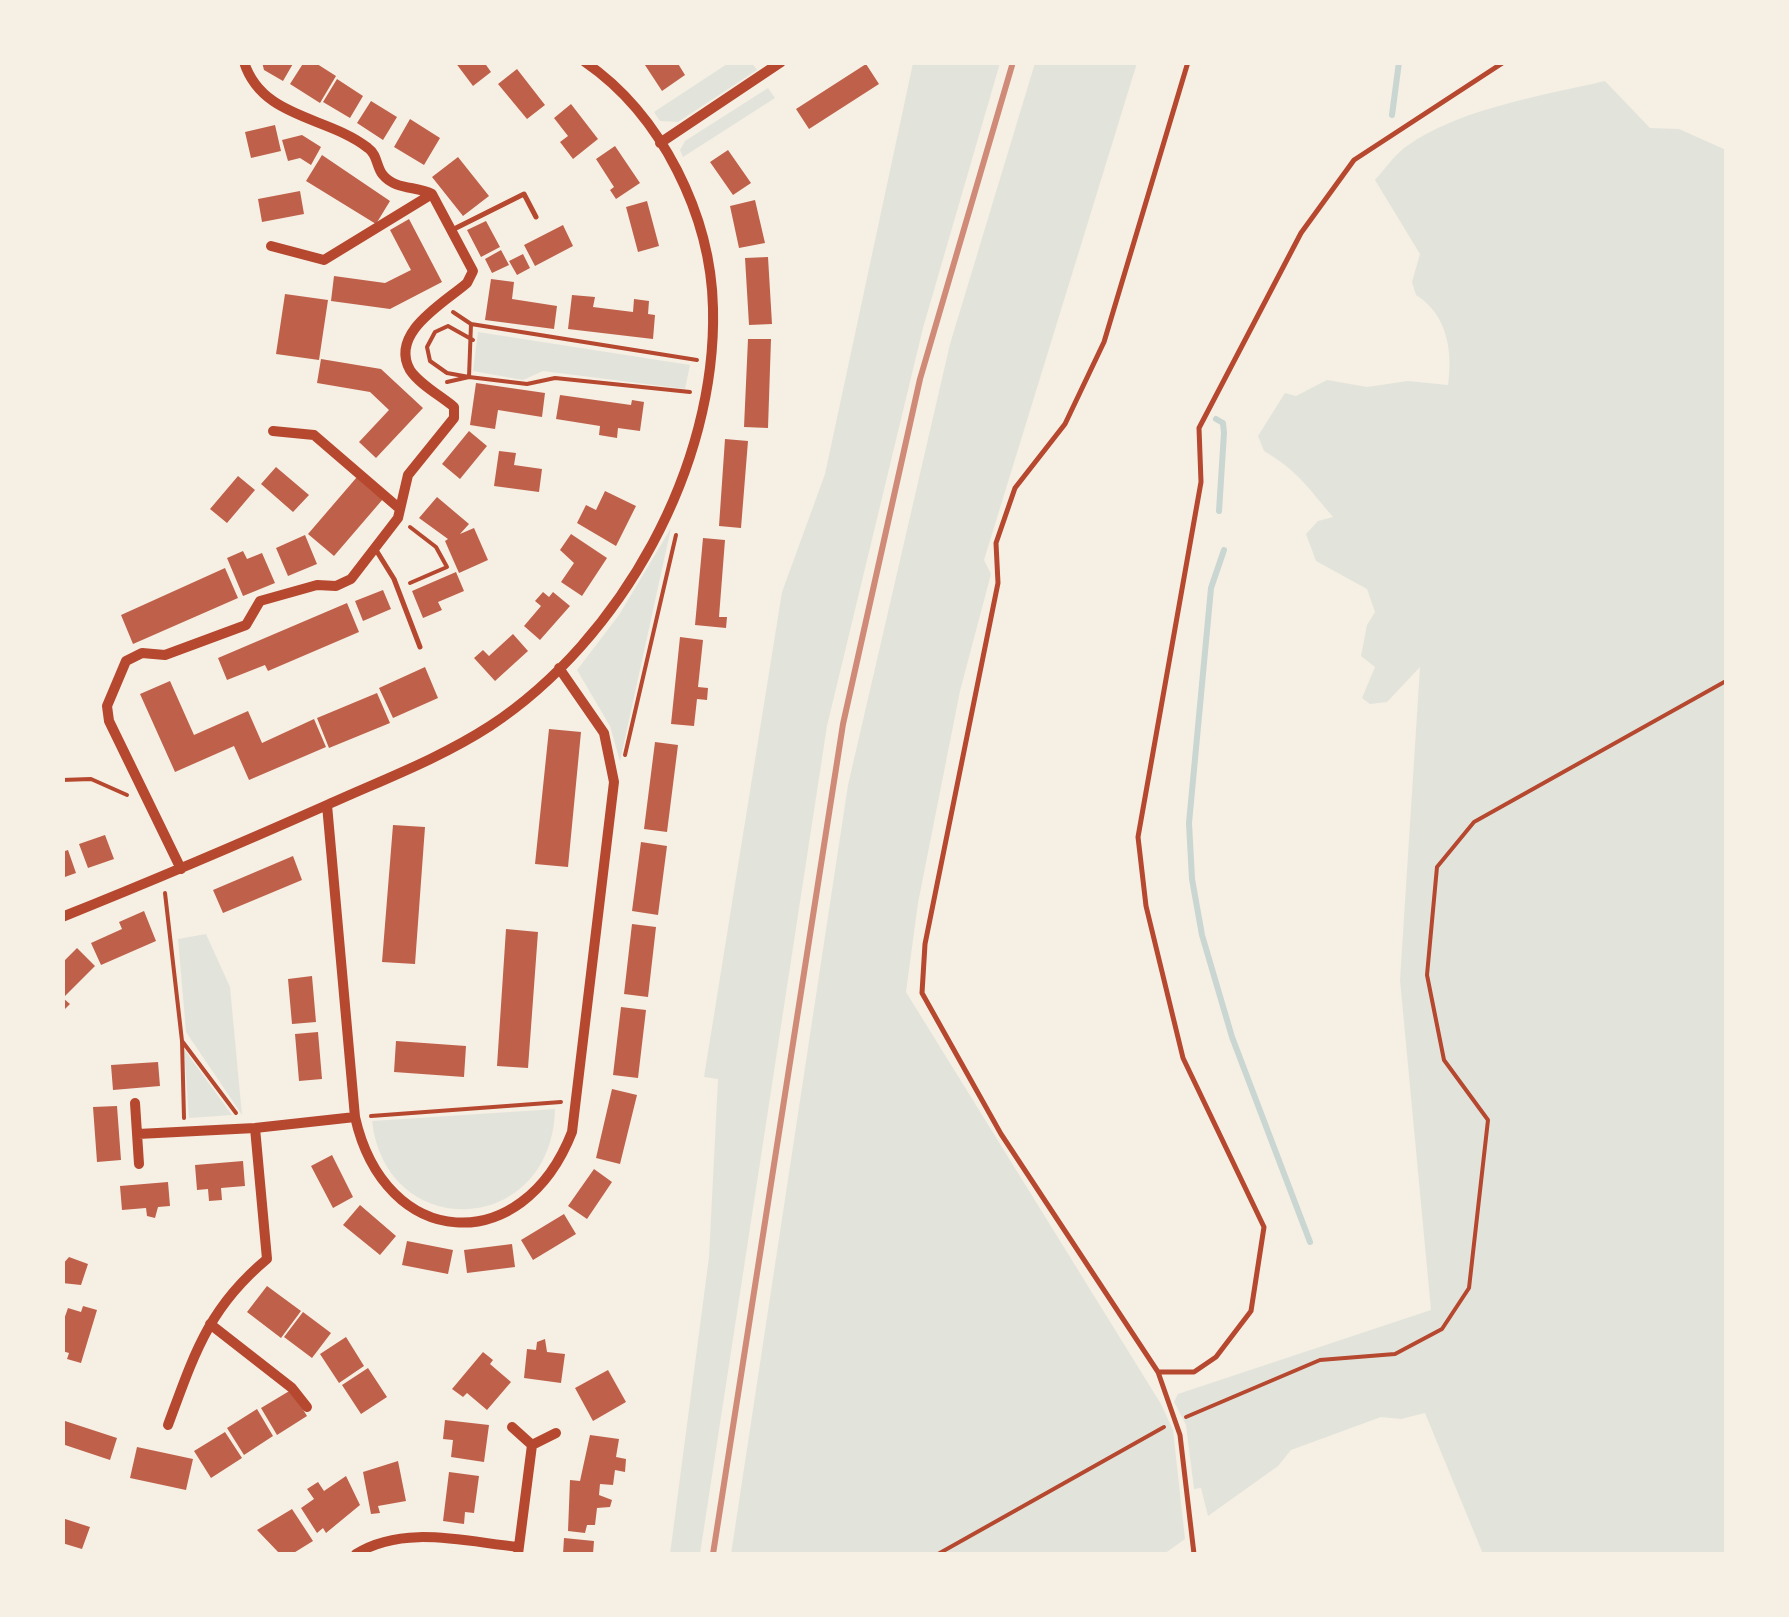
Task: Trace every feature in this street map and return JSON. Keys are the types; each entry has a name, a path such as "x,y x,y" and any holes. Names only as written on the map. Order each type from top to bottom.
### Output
{"street":[{"path":"244,62 250,82 266,96 315,125 333,127 370,149 382,175 407,190 432,194"},
{"path":"62,916 409,770 492,725 559,668 614,603 649,549 687,461 704,393 714,329 706,242 660,143 626,97 585,62"},
{"path":"660,143 781,62"},
{"path":"181,869 108,722 107,706 126,661 142,653 165,655 246,624 260,601 318,585 336,586 351,578 376,550 399,514 408,475 456,412 411,372 405,354 408,336 468,283 473,272 432,194"},
{"path":"271,246 324,260 432,194"},
{"path":"272,431 314,436 399,514"},
{"path":"327,805 355,1117 370,1165 399,1200 442,1220 488,1220 516,1209 544,1184 560,1162 572,1132 614,782 604,733 559,668"},
{"path":"136,1103 139,1164"},
{"path":"138,1134 251,1129 355,1117"},
{"path":"168,1425 210,1324 240,1280 268,1255 251,1129"},
{"path":"210,1324 292,1388 307,1408"},
{"path":"512,1426 532,1445"},
{"path":"532,1445 556,1433"},
{"path":"356,1554 386,1540 412,1536 518,1551 532,1445"}],"lane":[{"path":"1188,62 1104,342 1064,424 1015,488 996,543 998,584 925,944 922,993 1001,1134 1158,1372 1174,1421 1194,1554"},
{"path":"1158,1372 1194,1372 1216,1357 1252,1312 1264,1227 1183,1058 1146,906 1138,837 1201,482 1198,428 1301,233 1354,160 1504,62"},
{"path":"452,230 524,194 536,217"},
{"path":"376,550 420,648"}],"path":[{"path":"440,307 472,324 709,362"},
{"path":"470,377 472,324"},
{"path":"473,340 448,326 434,332 427,347 430,361 447,373 527,384 554,378 704,393"},
{"path":"422,381 452,382 470,377"},
{"path":"396,589 446,566 436,547 399,514"},
{"path":"614,782 622,766 678,527"},
{"path":"938,1554 1174,1421 1320,1360 1395,1354 1442,1330 1470,1288 1488,1120 1444,1060 1426,975 1437,867 1474,822 1726,681"},
{"path":"62,780 103,782 134,802"},
{"path":"167,874 182,1041 185,1132"},
{"path":"182,1041 251,1129"},
{"path":"355,1117 576,1100"}],"shaded area":[{"path":"730,62 752,63 757,70 678,122 660,121 654,112"},
{"path":"913,63 1000,63 923,328 827,726 700,1554 670,1554 709,1257 718,1079 704,1077 782,592 825,474"},
{"path":"1035,63 1137,63 984,560 991,574 960,691 918,903 906,992 1161,1404 1173,1430 1185,1539 1164,1554 731,1554 848,785 950,344"},
{"path":"1605,81 1650,128 1679,129 1726,150 1726,1554 1483,1554 1425,1413 1401,1419 1381,1417 1291,1450 1278,1466 1208,1516 1201,1488 1194,1489 1186,1425 1174,1402 1178,1394 1431,1310 1400,980 1420,667 1387,702 1370,704 1362,698 1375,667 1361,656 1367,625 1375,612 1367,589 1316,561 1306,534 1318,521 1333,517 1294,473 1264,451 1258,436 1285,393 1296,396 1327,380 1367,387 1408,381 1448,385 1445,334 1435,312 1416,295 1412,282 1420,254 1375,180 1403,149 1451,122 1503,105"},
{"path":"768,88 775,98 683,157 680,150 685,141"},
{"path":"478,332 690,365 685,389 543,371 523,380 473,371"},
{"path":"671,528 620,761 610,726 577,670 619,615"},
{"path":"206,934 230,987 242,1115 186,1032 178,939"},
{"path":"184,1049 232,1115 189,1118"},
{"path":"555,1109 547,1151 527,1182 499,1201 468,1209 435,1205 406,1189 384,1161 372,1121"}],"building":[{"path":"262,62 294,62 283,81 264,70"},
{"path":"304,62 314,62 336,76 320,103 290,84"},
{"path":"455,62 484,62 491,72 473,86"},
{"path":"643,62 677,62 685,75 662,91"},
{"path":"866,64 879,84 809,129 796,109"},
{"path":"517,69 545,105 527,119 498,84"},
{"path":"337,79 363,96 350,118 323,102"},
{"path":"371,101 397,117 383,140 357,123"},
{"path":"571,104 598,139 573,159 560,142 568,136 554,118"},
{"path":"410,119 440,138 424,165 394,147"},
{"path":"275,125 281,151 251,158 245,132"},
{"path":"302,135 321,147 311,165 300,158 288,161 282,140"},
{"path":"615,146 640,183 616,199 610,190 614,187 596,159"},
{"path":"728,150 751,183 733,195 710,162"},
{"path":"322,155 390,201 376,224 306,181"},
{"path":"458,157 489,196 463,216 432,177"},
{"path":"300,191 304,214 262,222 258,199"},
{"path":"755,200 765,243 739,248 730,206"},
{"path":"647,201 659,246 638,252 626,207"},
{"path":"409,219 442,282 390,309 331,301 334,276 385,283 411,270 390,230"},
{"path":"486,221 500,247 481,257 467,230"},
{"path":"563,225 573,246 535,266 524,245"},
{"path":"501,250 509,265 492,273 485,259"},
{"path":"523,254 530,268 517,275 509,261"},
{"path":"768,257 772,324 749,325 745,258"},
{"path":"491,279 514,282 512,299 557,306 554,329 485,320"},
{"path":"285,294 328,300 319,360 276,354"},
{"path":"572,295 595,297 593,307 633,312 634,299 649,301 648,314 655,315 653,339 568,329"},
{"path":"748,339 771,339 768,428 744,427"},
{"path":"321,359 381,369 423,408 376,458 359,442 389,410 370,392 317,383"},
{"path":"476,383 545,393 542,417 498,410 495,429 470,425"},
{"path":"560,395 631,405 632,400 644,402 640,431 618,428 617,438 599,435 600,426 556,419"},
{"path":"469,431 487,446 460,479 442,464"},
{"path":"725,439 748,441 741,528 719,526"},
{"path":"499,451 516,453 514,465 542,469 539,492 494,486"},
{"path":"276,467 309,495 293,512 261,484"},
{"path":"238,476 255,490 227,523 210,509"},
{"path":"357,477 383,499 334,556 308,534"},
{"path":"605,491 636,506 616,546 577,523 586,505 596,510"},
{"path":"437,497 469,524 460,534 474,528 488,560 459,573 445,541 448,539 419,518"},
{"path":"571,534 607,558 582,596 561,582 574,563 560,550"},
{"path":"305,535 317,564 288,576 276,548"},
{"path":"703,538 725,540 719,617 727,617 726,628 695,625"},
{"path":"243,551 247,559 262,553 275,583 243,596 227,558"},
{"path":"225,568 238,598 133,644 121,615"},
{"path":"456,572 464,591 438,602 442,610 423,618 412,591"},
{"path":"383,590 391,609 363,621 355,601"},
{"path":"543,592 549,597 553,592 570,606 540,640 524,626 541,606 535,601"},
{"path":"347,603 359,632 268,671 265,665 227,680 218,658"},
{"path":"513,634 528,651 495,681 474,658 483,650 489,656"},
{"path":"680,637 703,640 698,687 708,688 707,700 697,699 694,726 671,724"},
{"path":"425,667 438,698 393,718 379,688"},
{"path":"170,681 194,735 248,711 262,743 314,719 326,747 249,780 234,746 175,772 140,694"},
{"path":"377,693 390,723 329,748 317,718"},
{"path":"549,729 581,732 568,867 535,864"},
{"path":"655,742 678,745 667,832 644,829"},
{"path":"393,825 425,827 415,964 382,962"},
{"path":"105,835 114,859 88,868 79,844"},
{"path":"641,842 667,846 658,915 632,911"},
{"path":"68,850 76,873 62,878 62,852"},
{"path":"293,856 302,880 223,913 213,890"},
{"path":"144,911 156,941 101,965 91,943 122,929 119,922"},
{"path":"632,924 656,927 648,997 624,994"},
{"path":"506,929 538,932 528,1068 497,1066"},
{"path":"77,948 95,966 63,998 70,1004 62,1012 62,963"},
{"path":"312,976 316,1022 292,1024 288,979"},
{"path":"621,1007 646,1010 638,1078 613,1075"},
{"path":"318,1032 322,1079 299,1081 295,1034"},
{"path":"396,1041 466,1046 464,1077 394,1072"},
{"path":"158,1062 160,1086 113,1090 111,1065"},
{"path":"612,1089 637,1095 620,1164 596,1158"},
{"path":"117,1106 121,1160 97,1162 93,1107"},
{"path":"332,1155 353,1197 333,1208 311,1166"},
{"path":"243,1161 245,1186 221,1188 222,1200 209,1201 208,1189 197,1190 195,1165"},
{"path":"594,1169 612,1182 587,1219 568,1206"},
{"path":"168,1182 170,1206 158,1207 155,1218 147,1216 146,1208 122,1210 120,1186"},
{"path":"360,1205 396,1236 380,1255 343,1225"},
{"path":"564,1214 576,1234 533,1260 521,1240"},
{"path":"407,1241 453,1250 448,1274 402,1265"},
{"path":"512,1244 515,1267 467,1273 464,1250"},
{"path":"69,1257 88,1264 81,1285 62,1283 62,1265"},
{"path":"267,1286 301,1311 281,1338 247,1312"},
{"path":"83,1306 97,1310 81,1363 67,1359 69,1353 62,1351 62,1325 68,1308 81,1312"},
{"path":"303,1312 331,1333 312,1358 284,1337"},
{"path":"346,1337 364,1366 339,1383 320,1354"},
{"path":"545,1339 547,1352 565,1354 561,1383 524,1378 527,1349 536,1350 537,1342"},
{"path":"483,1352 493,1360 490,1364 511,1382 487,1410 467,1393 463,1397 452,1389"},
{"path":"368,1368 387,1397 361,1414 342,1385"},
{"path":"608,1370 626,1402 593,1421 575,1388"},
{"path":"291,1390 307,1416 277,1435 261,1408"},
{"path":"257,1409 273,1436 244,1455 227,1428"},
{"path":"62,1420 117,1438 110,1460 62,1444"},
{"path":"445,1420 489,1425 484,1462 451,1457 453,1440 443,1439"},
{"path":"225,1432 242,1458 211,1478 194,1451"},
{"path":"590,1435 619,1439 616,1457 626,1459 625,1472 615,1470 613,1485 600,1484 599,1495 612,1500 610,1507 597,1508 595,1525 587,1525 585,1533 568,1531 570,1480 580,1481"},
{"path":"137,1447 193,1459 186,1490 130,1478"},
{"path":"398,1461 406,1501 378,1506 380,1513 371,1514 363,1472"},
{"path":"449,1472 479,1476 474,1513 465,1512 464,1524 443,1521"},
{"path":"346,1476 360,1505 326,1533 323,1528 317,1533 301,1508 314,1499 307,1489 318,1482 324,1491"},
{"path":"292,1509 313,1541 292,1554 280,1554 257,1530"},
{"path":"62,1518 90,1527 82,1549 62,1543"},
{"path":"564,1538 594,1541 593,1554 563,1554"}],"waterway":[{"path":"1392,115 1399,62"},
{"path":"1216,419 1223,423 1224,433 1219,511"},
{"path":"1224,550 1211,588 1189,823 1192,879 1202,935 1232,1037 1310,1242"}],"railway":[{"path":"713,1554 843,724 920,379 1013,62"}]}
